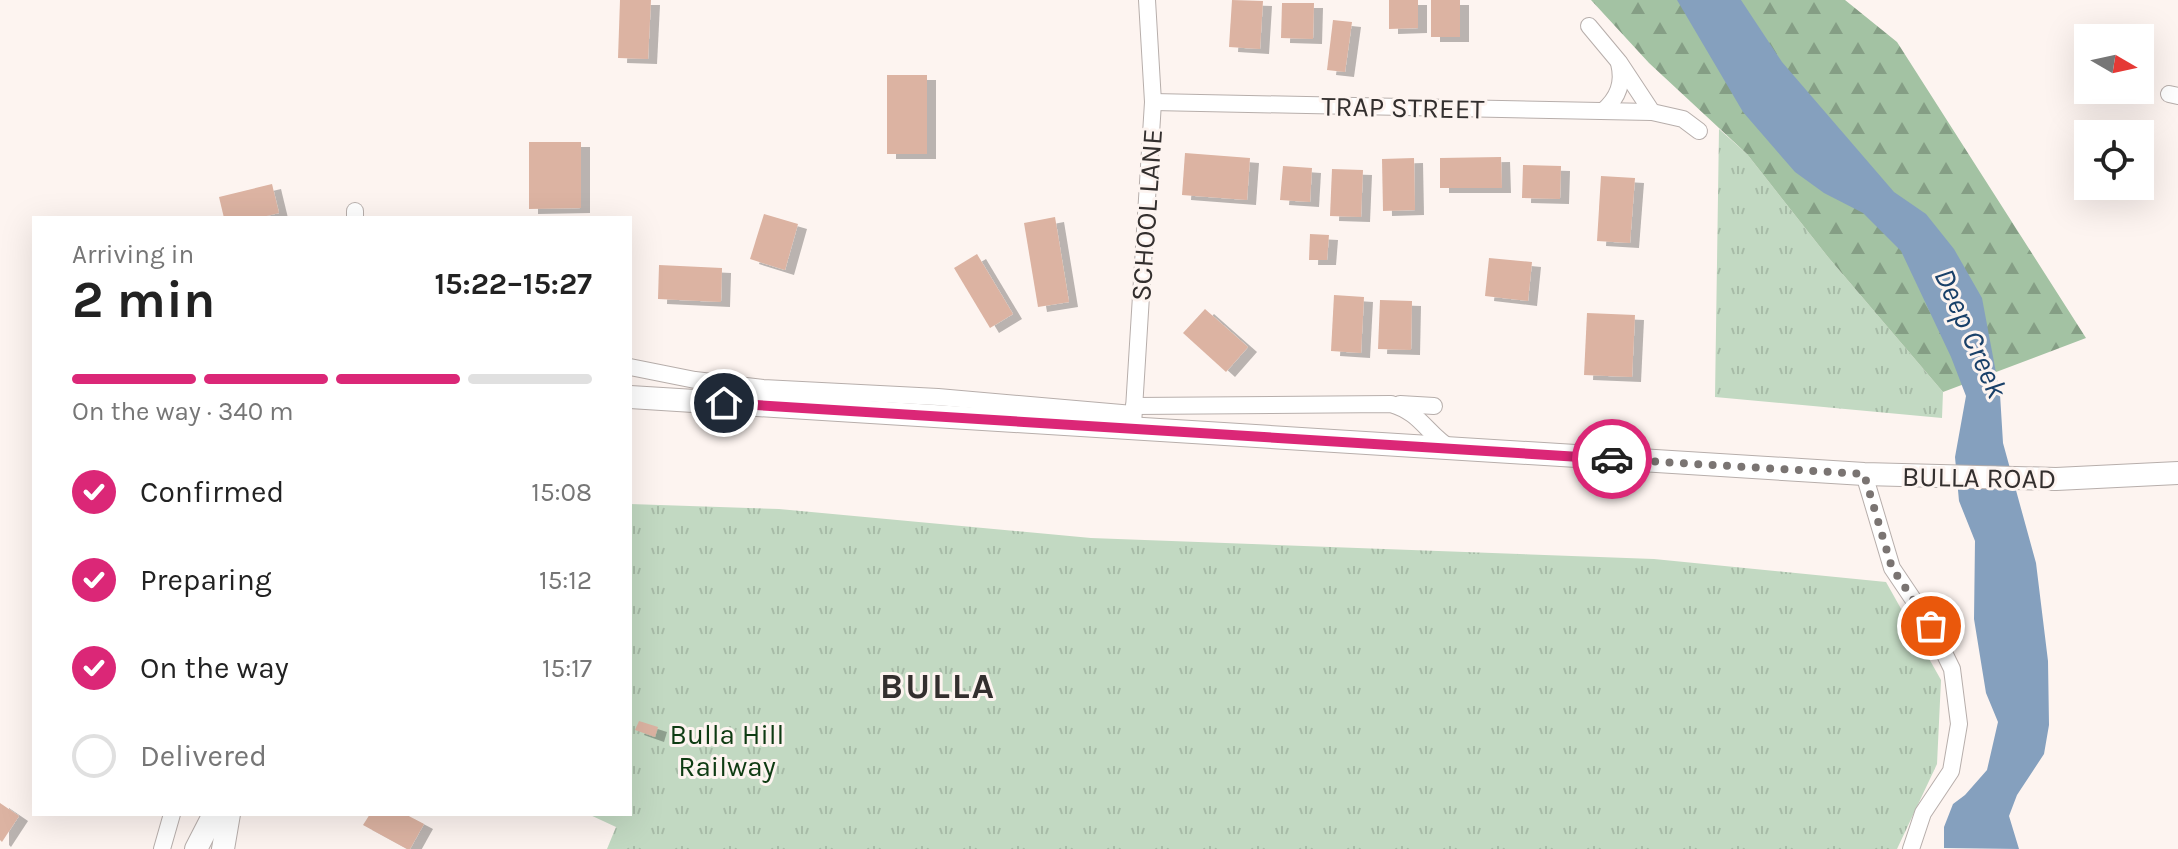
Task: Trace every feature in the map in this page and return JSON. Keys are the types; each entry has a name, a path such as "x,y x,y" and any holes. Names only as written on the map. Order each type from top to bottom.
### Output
{"main road":[{"name":"BULLA ROAD","path":"632,397 1133,417 1454,450 1944,478 2056,479 2178,473"},
{"path":"196,849 213,816"},
{"path":"223,849 229,816"}],"street":[{"name":"SCHOOL LANE","path":"1133,417 1153,102 1147,0"},
{"path":"1589,26 1619,62 1652,112"},
{"path":"1603,111 1615,100 1619,89 1619,62"},
{"name":"TRAP STREET","path":"1153,102 1652,112 1683,119 1699,131"},
{"name":"BULLA ROAD","path":"632,367 695,380 763,388 938,397 1133,417"},
{"path":"1133,417 1391,404 1434,406"},
{"path":"1391,404 1416,415 1437,438 1454,450"},
{"path":"1864,474 1892,568 1931,626 1952,669 1959,724 1951,771 1923,813 1911,849"},
{"path":"162,849 171,816"}],"green space":[{"path":"1591,0 1845,0 1897,42 2086,338 1943,392 1828,257 1747,154 1649,63"},
{"path":"1719,129 1747,154 1828,257 1943,392 1942,418 1715,397"},
{"name":"Bulla Hill Railway","path":"632,504 779,509 1091,538 1654,559 1886,582 1941,680 1937,764 1897,849 607,849 616,827 592,816 632,816"}],"water":[{"name":"Deep Creek","path":"1677,0 1741,0 1782,62 1894,192 1926,214 1954,249 1982,298 2000,394 2003,443 2036,563 2048,661 2049,725 2044,754 2017,795 2009,816 2019,849 1944,848 1944,827 1953,804 1987,770 1998,722 1986,693 1974,619 1975,541 1959,501 1955,457 1966,396 1951,357 1901,251 1863,213 1824,193 1795,172 1743,112"}],"building":[{"path":"620,0 651,0 648,59 618,58"},
{"path":"1232,0 1263,1 1260,49 1229,47"},
{"path":"1389,0 1418,0 1418,28 1389,29"},
{"path":"1431,0 1460,0 1460,37 1431,37"},
{"path":"1282,3 1314,3 1313,39 1281,38"},
{"path":"1333,20 1352,22 1345,72 1327,70"},
{"path":"887,75 927,75 927,154 887,154"},
{"path":"529,142 581,142 581,208 529,209"},
{"path":"1185,153 1250,158 1247,200 1182,195"},
{"path":"1501,157 1502,188 1440,188 1440,158"},
{"path":"1414,158 1415,210 1383,211 1382,159"},
{"path":"1523,165 1561,166 1560,199 1522,198"},
{"path":"1283,166 1312,168 1310,202 1280,200"},
{"path":"1332,169 1363,170 1361,217 1330,216"},
{"path":"1601,176 1635,178 1630,243 1597,241"},
{"path":"272,184 279,213 224,216 219,197"},
{"path":"764,214 798,224 785,270 750,259"},
{"path":"1055,217 1069,302 1038,307 1024,223"},
{"path":"1310,234 1329,235 1327,260 1309,260"},
{"path":"977,254 1013,314 990,328 954,268"},
{"path":"1489,258 1532,262 1528,301 1485,296"},
{"path":"659,265 722,268 721,302 658,299"},
{"path":"1334,295 1364,297 1361,353 1331,351"},
{"path":"1380,300 1412,301 1411,350 1378,349"},
{"path":"1205,309 1248,347 1226,372 1183,333"},
{"path":"1587,313 1635,315 1632,377 1584,375"},
{"path":"639,721 658,727 655,737 635,730"},
{"path":"0,803 19,816 2,842 0,840"},
{"path":"369,816 409,816 424,824 410,849 363,825"}],"way so far":[{"path":"1612,459 1864,474 1892,568 1931,626"}],"district":[{"name":"BULLA","path":"938,685"}],"route":[{"path":"724,403 1612,459"}]}
